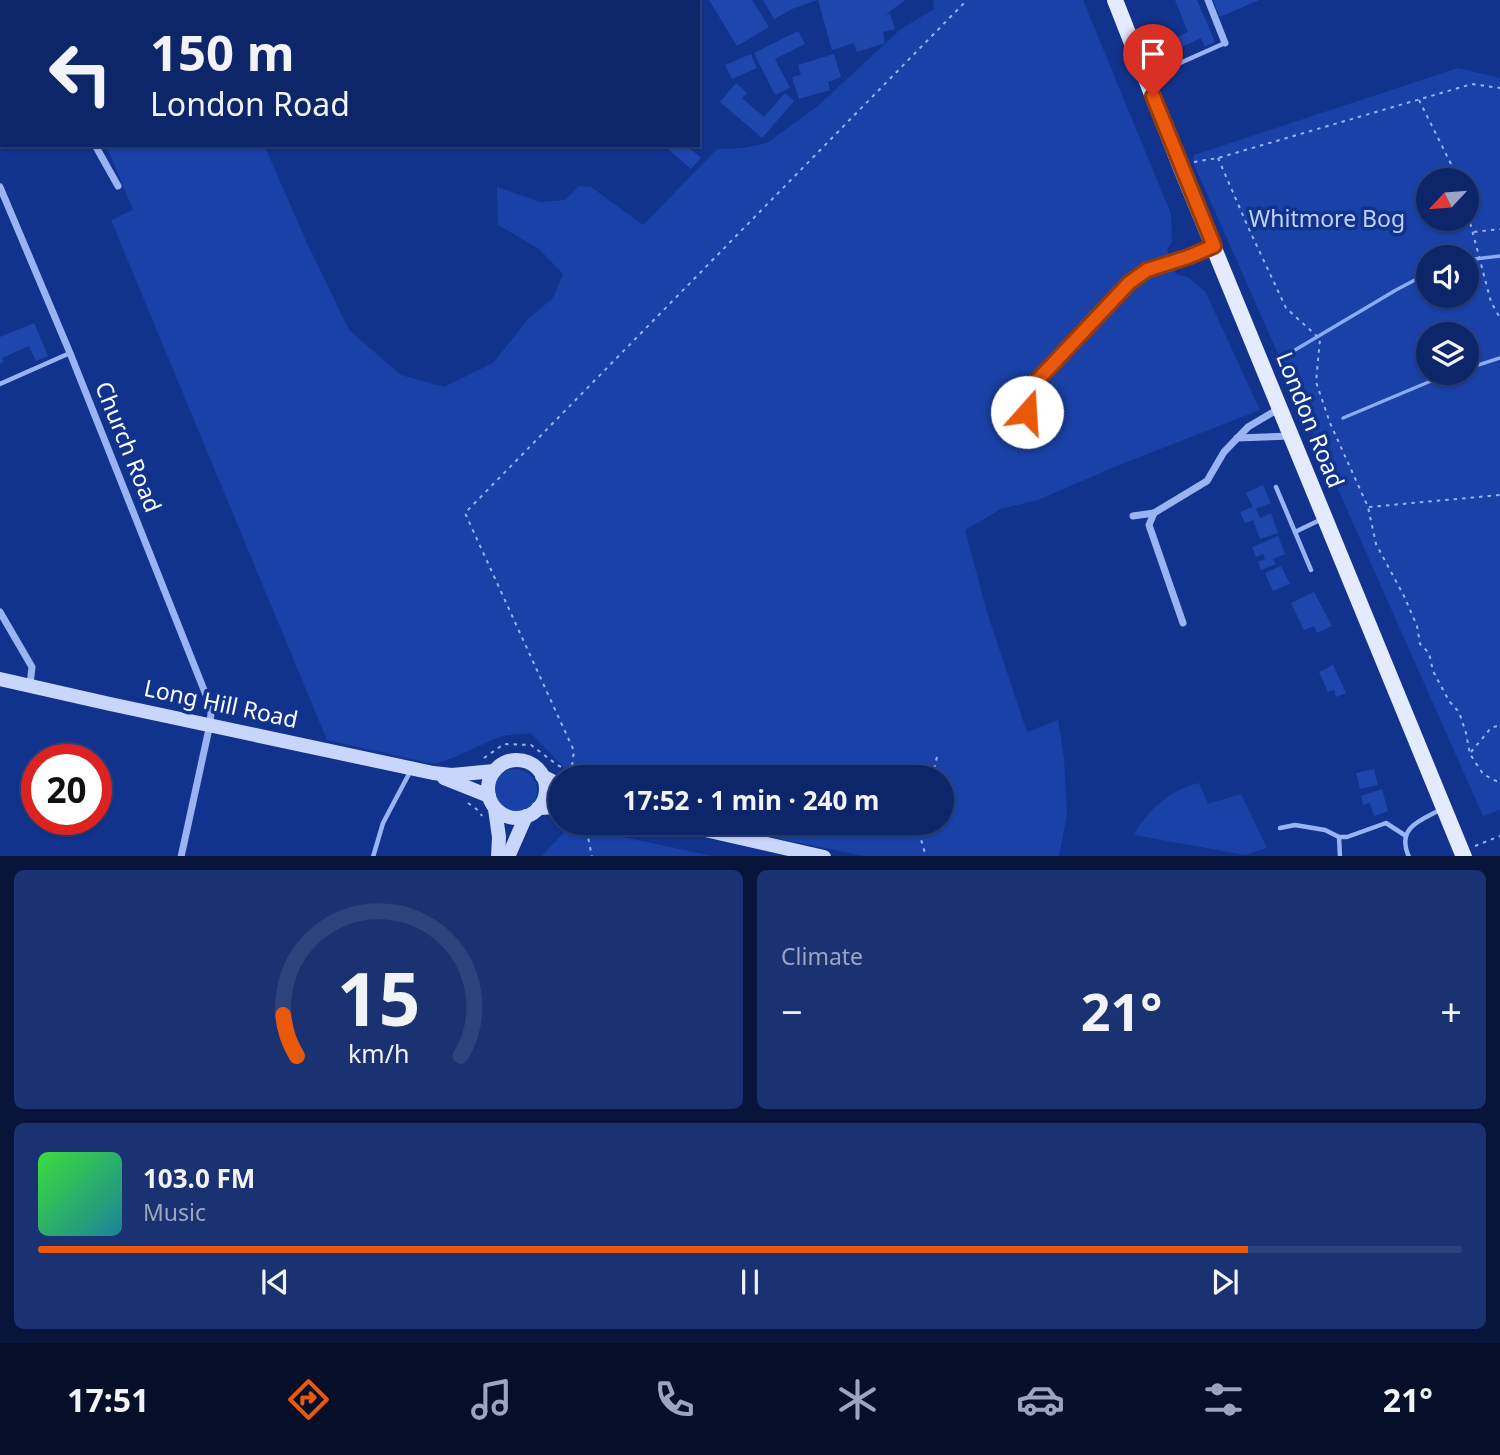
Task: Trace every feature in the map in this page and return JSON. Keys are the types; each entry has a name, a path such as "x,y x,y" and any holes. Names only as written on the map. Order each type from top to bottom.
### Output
{"main road":[{"name":"London Road","path":"1115,0 1181,168 1444,808 1465,853"}],"street":[{"path":"1209,0 1225,43"},
{"path":"96,147 118,186"},
{"name":"Church Road","path":"0,187 70,353 203,688 211,713 210,724"},
{"path":"1133,516 1154,513 1207,481 1224,452 1236,438 1248,427 1280,408"},
{"path":"1236,438 1292,436"},
{"path":"1154,513 1149,525 1183,624"},
{"path":"0,611 32,667 30,685"},
{"name":"Long Hill Road","path":"0,679 433,773 452,775 494,771"},
{"path":"181,856 210,724"},
{"path":"498,856 499,837 488,785 494,771 505,762 519,760 534,765 545,782 545,794 508,856"},
{"name":"Long Hill Road","path":"433,773 492,802"},
{"path":"542,776 548,779"},
{"path":"492,802 509,817 548,809"},
{"path":"729,835 824,856"}],"lane":[{"path":"1171,67 1225,43"},
{"path":"1022,438 1032,386 1129,283 1147,270 1214,246"},
{"path":"0,384 70,353"},
{"path":"1276,487 1311,570"},
{"path":"1294,532 1325,518"},
{"path":"373,856 383,823 412,769"},
{"path":"1409,856 1405,841 1409,829 1416,822 1444,808"},
{"path":"1280,828 1295,825 1347,837 1386,823 1406,836"},
{"path":"1339,837 1340,856"}],"path":[{"path":"572,765 574,751 465,513 967,0"},
{"path":"1181,168 1201,160 1218,158 1472,84 1500,88"},
{"path":"1418,99 1453,168"},
{"path":"1218,158 1286,308 1320,339 1316,382 1330,423 1368,507 1376,544 1404,596 1417,626 1420,644 1429,653 1433,671 1449,701 1459,712 1471,754 1483,774 1500,783"},
{"path":"1500,229 1473,232 1491,303 1500,318"},
{"path":"1368,507 1500,495"},
{"path":"1471,754 1491,728 1500,725"},
{"path":"481,760 504,744 531,745 559,765"},
{"path":"934,765 937,753"},
{"path":"469,804 479,811 485,821"},
{"path":"588,835 592,856"},
{"path":"919,835 926,856"},
{"path":"1465,853 1500,836"}],"green space":[{"path":"933,0 1083,0 1171,214 1172,242 1167,250 1176,274 1189,278 1205,291 1260,410 1038,500 1001,509 965,530 987,612 1027,732 1058,720 1064,758 1067,814 1059,856 863,856 762,835 954,835 954,765 562,765 531,733 501,736 434,764 327,740 111,220 133,210 107,147 265,147 349,330 401,375 444,387 493,363 529,318 553,298 563,274 539,249 498,225 497,187 540,202 565,200 579,186 591,187 643,225 717,149 743,148 767,143 819,105 901,29 934,9"},
{"name":"Whitmore Bog","path":"1458,68 1500,78 1500,810 1483,816 1193,162 1194,155"},
{"path":"515,769 531,775 537,791 531,807 515,813 499,807 493,791 499,775"},
{"path":"1199,783 1208,804 1241,794 1267,848 1245,855 1134,835 1146,817 1161,802 1179,790"},
{"path":"562,835 614,835 712,856 542,856"}],"building":[{"path":"709,0 752,0 769,27 737,46"},
{"path":"763,0 817,0 774,19"},
{"path":"818,0 905,0 884,16 890,13 895,29 883,32 885,43 857,52 854,43 832,50"},
{"path":"1175,0 1197,0 1215,42 1205,47 1201,38 1175,50 1170,40 1188,32"},
{"path":"1213,0 1259,0 1220,17"},
{"path":"798,31 805,44 775,59 790,88 775,95 754,53"},
{"path":"751,54 757,68 732,79 725,65"},
{"path":"834,54 841,77 828,82 830,90 799,99 792,77 801,75 798,65"},
{"path":"736,83 747,93 742,98 764,117 785,93 794,101 762,138 720,102"},
{"path":"688,147 701,158 691,169 668,149"},
{"path":"34,323 48,356 36,361 29,346 2,358 4,362 0,364 0,337"},
{"path":"1263,485 1271,503 1256,509 1260,518 1271,513 1278,533 1260,539 1253,520 1245,523 1240,512 1253,507 1246,493"},
{"path":"1278,536 1285,554 1273,559 1276,564 1261,570 1258,562 1265,559 1263,554 1256,557 1252,547"},
{"path":"1281,566 1290,584 1273,591 1265,573"},
{"path":"1314,592 1332,626 1317,633 1314,626 1304,630 1291,603"},
{"path":"1333,665 1346,693 1336,697 1334,690 1328,692 1319,672"},
{"path":"1374,769 1378,785 1360,789 1356,773"},
{"path":"1382,789 1388,811 1374,816 1370,803 1363,805 1361,796"}],"waterway":[{"path":"1479,258 1500,256"},
{"path":"1290,353 1416,279"},
{"path":"1479,365 1500,358"},
{"path":"1343,418 1421,385"}],"route":[{"path":"1027,412 1032,386 1129,283 1147,270 1214,246 1153,96"}]}
